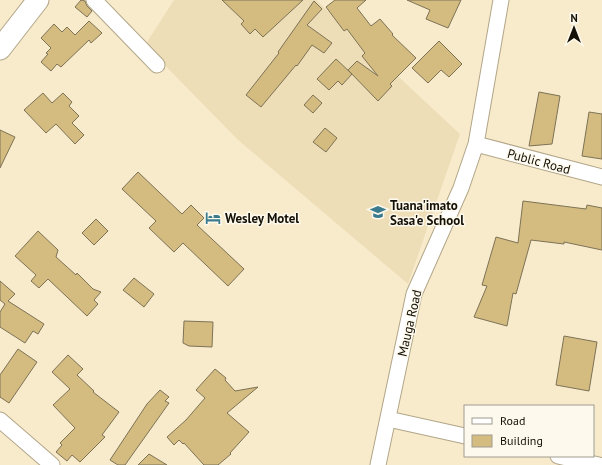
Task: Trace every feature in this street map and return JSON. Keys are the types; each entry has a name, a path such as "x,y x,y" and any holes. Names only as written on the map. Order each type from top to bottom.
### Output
{"main road":[{"path":"0,49 38,0"}],"street":[{"path":"94,0 157,65"},
{"name":"Mauga Road","path":"378,465 414,294 461,188 476,144 501,0"},
{"name":"Public Road","path":"476,144 602,177"},
{"path":"388,419 464,436"},
{"path":"0,420 52,465"},
{"path":"563,457 599,465"}],"shaded area":[{"name":"Tuana'imato Sasa'e School","path":"174,0 316,0 460,134 408,284 238,140 145,45"}],"building":[{"path":"81,0 85,1 87,6 92,11 87,17 75,7"},
{"path":"222,0 303,0 263,37 255,29 250,34 241,24 244,21"},
{"path":"335,0 366,0 357,8 371,26 380,19 393,34 392,35 416,58 390,84 392,86 378,101 348,70 357,61 378,76 362,56 365,53 347,29 344,31 326,7"},
{"path":"407,0 461,0 448,28 426,19 430,10"},
{"path":"314,1 322,9 307,25 332,43 324,53 312,45 297,66 296,65 261,107 246,95 279,53 278,52"},
{"path":"89,21 102,33 91,43 89,40 61,67 57,64 51,71 41,62 51,48 41,38 54,24 62,32 67,27 75,35"},
{"path":"439,41 462,64 449,77 441,70 428,83 412,68"},
{"path":"336,59 352,74 342,85 338,81 329,90 317,79"},
{"path":"539,92 560,96 552,144 529,146"},
{"path":"43,93 52,103 63,93 72,102 69,106 79,116 72,123 84,135 75,144 56,124 46,133 24,110"},
{"path":"313,95 322,103 313,113 304,105"},
{"path":"589,112 602,114 602,159 582,156"},
{"path":"325,128 337,138 326,152 313,142"},
{"path":"0,130 15,137 0,168"},
{"path":"138,172 182,214 191,205 204,218 197,225 244,269 228,286 183,243 174,252 149,228 156,221 122,189"},
{"path":"523,201 586,209 587,205 602,208 602,250 564,242 564,244 531,240 516,294 513,293 507,326 474,317 487,286 482,285 496,237 518,243"},
{"path":"96,219 108,231 94,245 82,233"},
{"path":"38,231 58,250 56,257 76,275 77,273 93,289 101,292 94,300 98,304 87,316 48,279 39,288 31,281 36,275 15,256"},
{"path":"134,278 154,294 144,307 123,290"},
{"path":"0,281 15,294 8,301 44,324 38,334 33,331 25,343 0,327 0,312 5,304 0,300"},
{"path":"184,321 213,322 212,347 189,346 183,343"},
{"path":"564,336 597,342 589,391 556,385"},
{"path":"18,349 37,362 9,403 0,397 0,375"},
{"path":"68,355 83,369 77,375 94,391 93,392 119,412 102,435 105,437 80,462 72,455 67,461 56,452 62,445 60,443 75,428 53,405 70,389 52,372"},
{"path":"215,369 226,378 225,380 235,391 258,387 227,413 249,432 230,453 231,454 218,465 204,465 184,443 183,444 179,440 174,445 167,437 186,420 205,398 196,390"},
{"path":"160,390 169,397 165,401 169,403 125,465 118,465 110,460 147,404"},
{"path":"149,454 167,465 138,465"}],"place":[{"name":"Tuana'imato Sasa'e School","path":"378,212"},
{"name":"Wesley Motel","path":"213,218"}]}
